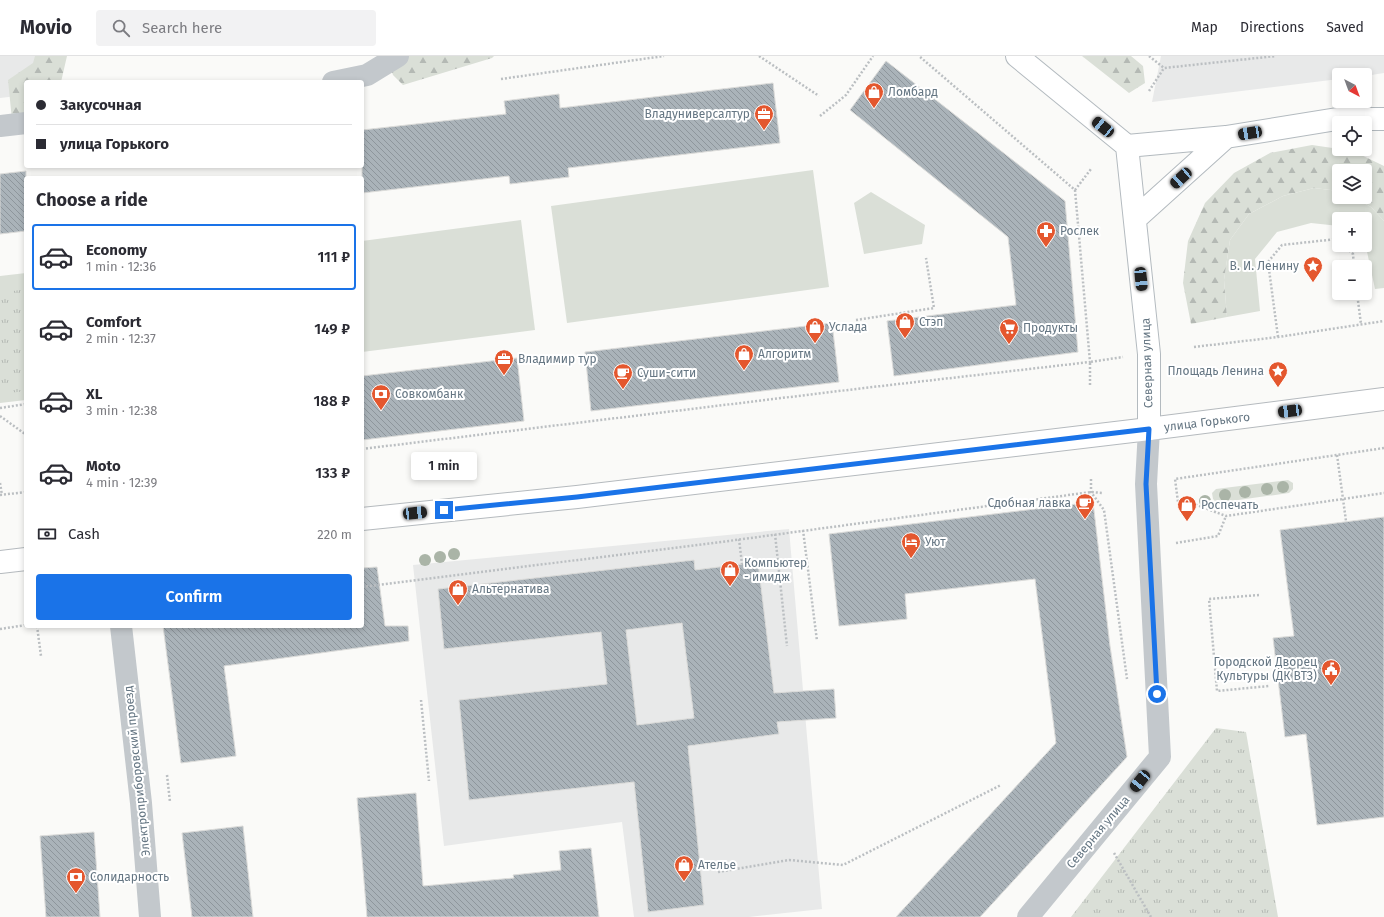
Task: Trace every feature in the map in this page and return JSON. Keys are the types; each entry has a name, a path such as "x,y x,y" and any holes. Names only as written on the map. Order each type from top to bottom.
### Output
{"main road":[{"path":"1017,56 1127,146 1226,137 1337,119 1384,119"},
{"path":"1136,219 1226,137"},
{"name":"Северная улица","path":"1127,146 1136,219 1149,354 1149,429"},
{"name":"улица Горького","path":"364,519 577,497 1149,429 1384,399"},
{"path":"0,562 24,559"}],"street":[{"path":"344,80 367,76 398,56"},
{"path":"0,126 24,123"},
{"name":"Северная улица","path":"1028,917 1160,757 1146,484 1149,429"},
{"name":"Электроприборовский проезд","path":"121,628 142,803 150,917"}],"path":[{"path":"501,79 664,56"},
{"path":"759,56 819,96"},
{"path":"820,116 846,95 874,56"},
{"path":"919,56 1076,190"},
{"path":"1149,56 1164,68 1276,56"},
{"path":"1149,91 1164,68"},
{"path":"1090,385 1090,362 1076,190 1091,169"},
{"path":"1278,337 1268,262 1282,244 1332,239"},
{"path":"856,320 934,308 926,258"},
{"path":"1358,300 1361,324"},
{"path":"1194,347 1278,337 1384,321"},
{"path":"364,449 1123,357"},
{"path":"0,408 24,404"},
{"path":"0,416 24,433"},
{"path":"1178,502 1175,479 1384,448"},
{"path":"1337,455 1346,521"},
{"path":"1091,479 1091,492 1104,510 1128,684"},
{"path":"0,483 1,495 24,492"},
{"path":"364,587 1091,492 1103,493"},
{"path":"1173,502 1194,504 1226,516 1384,493"},
{"path":"1169,544 1218,536 1226,516"},
{"path":"803,530 817,641"},
{"path":"775,534 787,646"},
{"path":"739,539 742,564"},
{"path":"1259,595 1209,599 1218,691 1269,686"},
{"path":"0,629 24,625"},
{"path":"37,628 41,656"},
{"path":"421,700 429,780"},
{"path":"718,872 789,860 843,865 1001,785"},
{"path":"1101,830 1151,917"}],"shaded area":[{"path":"0,56 56,56 28,80 24,80 24,95 0,98"},
{"path":"1161,56 1384,56 1384,73 1372,75 1372,68 1332,68 1332,80 1152,102"},
{"path":"789,529 822,909 749,917 634,917 622,822 444,846 413,565"}],"green space":[{"path":"35,56 67,56 61,80 24,80 24,116 12,120 8,80 33,63"},
{"path":"386,56 494,56 492,58 403,85 393,75"},
{"path":"1082,56 1131,56 1143,66 1145,83 1129,93"},
{"path":"1312,145 1332,148 1332,156 1363,156 1384,166 1384,221 1371,207 1366,204 1372,204 1372,164 1332,164 1332,190 1314,188 1283,196 1249,214 1230,240 1224,280 1227,317 1191,324 1183,283 1188,241 1205,203 1234,173 1270,153"},
{"path":"813,170 829,287 567,323 551,206"},
{"path":"1314,188 1332,190 1332,204 1366,204 1371,207 1384,221 1384,288 1375,289 1372,275 1372,260 1369,260 1367,252 1372,252 1372,212 1332,212 1332,225 1311,223 1277,232 1255,259 1260,311 1227,317 1224,280 1230,240 1249,214 1283,196"},
{"path":"871,192 925,225 922,244 864,254 854,203"},
{"path":"521,220 535,330 364,352 364,241"},
{"path":"24,273 24,400 0,403 0,276"},
{"path":"24,289 24,391 0,394 0,293"},
{"path":"1288,480 1293,483 1293,489 1289,493 1217,503 1213,499 1212,493 1216,489"},
{"path":"1216,728 1246,732 1278,917 1071,917"}],"building":[{"path":"886,61 1065,201 1078,352 894,376 887,321 1016,305 1008,237 850,110"},
{"path":"773,83 780,143 568,168 569,177 510,184 509,176 364,193 364,176 362,176 362,168 364,168 364,130 506,114 504,101 559,94 560,108"},
{"path":"26,171 26,176 24,176 24,231 0,234 0,174"},
{"path":"832,323 839,382 591,411 585,352"},
{"path":"517,358 524,421 364,440 364,376"},
{"path":"1093,502 1110,646 1127,757 980,917 896,917 1056,743 1035,579 905,594 907,619 839,626 829,534"},
{"name":"Городской Дворец Культуры (ДК ВТЗ)","path":"1384,517 1384,817 1317,825 1306,734 1285,737 1273,638 1294,636 1280,530"},
{"path":"694,560 695,570 758,562 774,693 834,689 836,718 777,722 779,734 688,746 704,905 648,912 634,782 469,800 459,700 607,684 601,632 444,649 438,589","holes":["682,623 694,718 637,725 626,630"]},
{"path":"377,567 385,626 408,626 409,641 224,666 236,756 181,763 163,628 364,628 364,568"},
{"path":"416,793 423,886 514,878 513,875 561,870 559,851 591,848 599,917 367,917 357,798"},
{"path":"243,826 253,917 192,917 182,833"},
{"path":"94,832 100,917 46,917 40,836"}],"place":[{"name":"Ломбард","path":"874,109"},
{"name":"Владуниверсалтур","path":"764,131"},
{"name":"Рослек","path":"1046,248"},
{"name":"В. И. Ленину","path":"1313,283"},
{"name":"Стэп","path":"905,339"},
{"name":"Услада","path":"815,344"},
{"name":"Продукты","path":"1009,345"},
{"name":"Алгоритм","path":"744,371"},
{"name":"Владимир тур","path":"504,376"},
{"name":"Площадь Ленина","path":"1278,388"},
{"name":"Суши-сити","path":"623,390"},
{"name":"Совкомбанк","path":"381,411"},
{"name":"Сдобная лавка","path":"1085,520"},
{"name":"Роспечать","path":"1187,522"},
{"name":"Уют","path":"911,559"},
{"name":"Компьютер - имидж","path":"730,587"},
{"name":"Альтернатива","path":"458,606"},
{"name":"Городской Дворец Культуры (ДК ВТЗ)","path":"1331,686"},
{"name":"Ателье","path":"684,882"},
{"name":"Солидарность","path":"76,894"}],"route":[{"path":"444,510 577,497 1149,429 1146,484 1157,694"}]}
